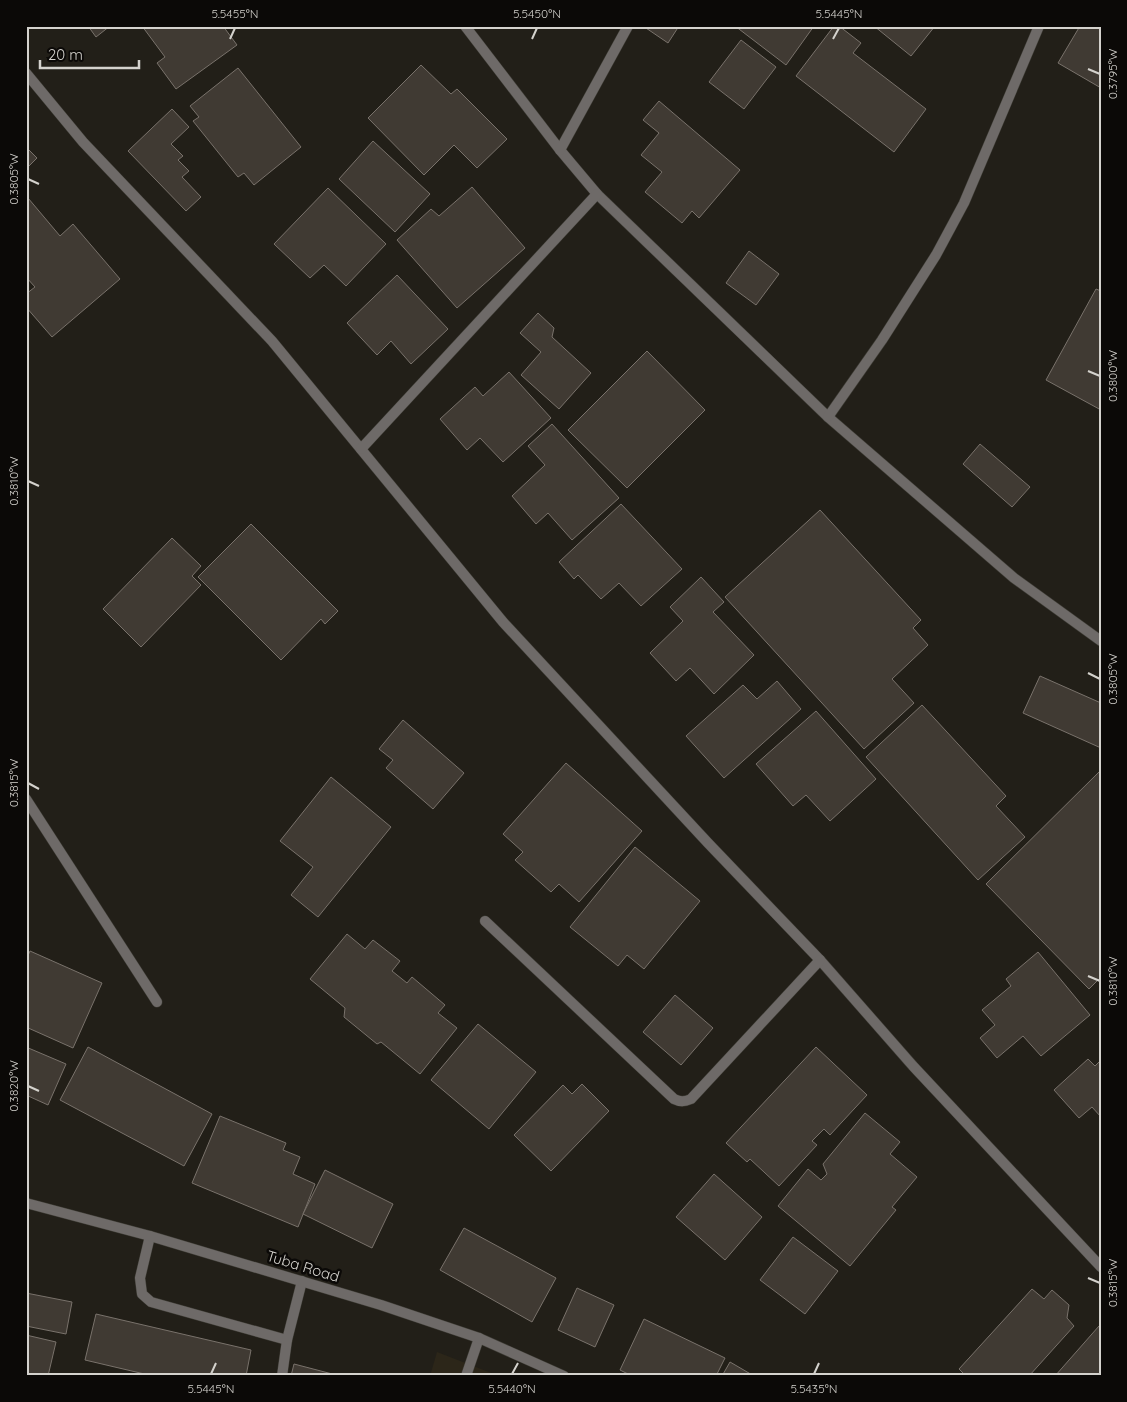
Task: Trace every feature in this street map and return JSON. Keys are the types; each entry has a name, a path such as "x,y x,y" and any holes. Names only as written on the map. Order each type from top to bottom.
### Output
{"street":[{"path":"465,26 560,150 597,194 828,417 1014,578 1101,641"},
{"path":"560,150 628,26"},
{"path":"828,417 882,340 936,255 964,203 1039,26"},
{"path":"26,73 82,142 272,341 503,622 708,843 820,960 913,1066 1101,1267"},
{"path":"361,449 597,194"},
{"path":"26,799 157,1002"},
{"path":"485,921 679,1102 686,1102 691,1099 820,960"},
{"name":"Tuba Road","path":"26,1203 150,1236 381,1305 478,1338 561,1375"},
{"path":"150,1236 140,1278 142,1294 151,1302 287,1340"},
{"path":"282,1376 287,1340 302,1281"},
{"path":"466,1376 478,1338"}],"shaded area":[{"path":"437,1352 499,1376 430,1376"}],"building":[{"path":"88,26 110,26 96,37"},
{"path":"142,26 223,26 237,45 176,89 157,63 165,57"},
{"path":"643,26 679,26 668,43"},
{"path":"735,26 814,26 786,65"},
{"path":"834,26 839,26 861,43 853,53 926,109 894,152 796,76"},
{"path":"874,26 935,26 911,56"},
{"path":"1080,26 1101,26 1101,88 1058,63"},
{"path":"741,40 776,67 744,109 709,82"},
{"path":"421,65 451,94 457,89 507,139 477,168 454,145 424,175 368,118"},
{"path":"238,68 301,147 254,185 244,173 238,177 193,121 199,117 190,106"},
{"path":"659,101 740,170 699,218 692,211 682,223 645,192 662,172 641,155 659,133 643,120"},
{"path":"172,109 189,127 171,144 183,156 178,160 189,171 182,177 201,197 186,211 128,151"},
{"path":"373,141 430,194 395,232 339,179"},
{"path":"26,147 37,158 26,169"},
{"path":"472,187 525,248 457,308 397,240 431,209 439,216"},
{"path":"328,188 386,244 346,286 324,265 310,278 274,244"},
{"path":"28,198 60,236 73,224 120,279 52,337 26,307 26,294 35,287 26,277 26,199"},
{"path":"749,251 779,274 756,305 726,283"},
{"path":"397,275 448,329 411,364 391,341 377,355 347,323"},
{"path":"1096,289 1101,291 1101,410 1046,380"},
{"path":"538,313 554,328 552,337 591,373 559,409 521,375 541,352 520,333"},
{"path":"647,351 705,410 627,488 568,430"},
{"path":"509,372 551,418 503,462 480,438 467,450 440,419 475,387 483,396"},
{"path":"552,424 619,498 572,540 548,513 536,524 512,496 545,465 528,446"},
{"path":"980,444 1030,487 1012,507 963,464"},
{"path":"621,504 682,569 641,606 619,583 601,599 578,575 574,579 559,562"},
{"path":"820,510 921,620 913,628 928,645 892,679 914,703 864,749 725,597"},
{"path":"251,524 338,611 325,624 321,619 281,660 198,577"},
{"path":"172,538 201,566 192,576 201,585 141,647 103,609"},
{"path":"701,577 724,602 713,612 754,655 714,694 690,668 676,681 650,653 683,621 670,607"},
{"path":"1040,676 1101,703 1101,748 1023,713"},
{"path":"777,681 801,709 724,778 686,736 743,685 757,699"},
{"path":"922,705 1006,796 996,806 1025,837 978,880 866,757"},
{"path":"816,711 876,779 830,821 806,795 793,806 756,764"},
{"path":"403,720 464,773 433,809 386,768 393,760 379,749"},
{"path":"566,763 642,831 579,902 559,884 551,892 515,860 523,852 503,834"},
{"path":"1101,770 1101,977 1089,989 986,884"},
{"path":"331,777 391,827 318,917 291,895 313,867 280,841"},
{"path":"635,847 700,901 644,969 627,955 618,966 570,927"},
{"path":"347,934 365,949 373,940 400,961 392,971 407,983 412,977 445,1005 438,1013 457,1028 420,1074 381,1042 377,1044 344,1017 345,1008 310,979"},
{"path":"30,951 102,983 73,1048 26,1027 26,960"},
{"path":"1038,952 1090,1015 1041,1056 1023,1036 997,1058 980,1038 995,1025 982,1010 1011,986 1006,979"},
{"path":"675,995 713,1028 681,1065 643,1032"},
{"path":"478,1024 536,1072 489,1129 431,1080"},
{"path":"26,1047 66,1064 48,1105 26,1095"},
{"path":"88,1047 212,1114 184,1166 60,1100"},
{"path":"816,1047 867,1095 830,1135 824,1129 812,1141 817,1145 779,1186 750,1159 747,1162 726,1143"},
{"path":"1088,1059 1095,1066 1101,1060 1101,1117 1092,1107 1079,1118 1054,1090"},
{"path":"582,1084 609,1111 551,1171 514,1135 563,1085 572,1094"},
{"path":"865,1113 900,1142 890,1154 917,1177 892,1207 896,1210 850,1266 778,1206 808,1169 821,1180 827,1174 823,1164"},
{"path":"220,1116 286,1143 283,1150 300,1157 293,1174 315,1184 298,1227 192,1183"},
{"path":"325,1170 393,1204 372,1248 303,1214"},
{"path":"714,1174 762,1217 725,1260 676,1217"},
{"path":"464,1228 556,1278 532,1322 440,1270"},
{"path":"793,1237 838,1271 805,1314 760,1280"},
{"path":"577,1288 614,1305 595,1347 558,1330"},
{"path":"1032,1289 1044,1299 1052,1290 1069,1305 1067,1318 1074,1326 1029,1376 966,1376 959,1369"},
{"path":"26,1293 72,1302 66,1334 26,1326"},
{"path":"96,1314 251,1350 246,1376 153,1376 85,1360"},
{"path":"644,1319 725,1358 716,1376 632,1376 620,1370"},
{"path":"1099,1326 1101,1327 1101,1376 1055,1376"},
{"path":"26,1335 56,1342 48,1376 26,1376"},
{"path":"730,1362 754,1376 722,1376"},
{"path":"294,1364 340,1376 291,1376"}]}
